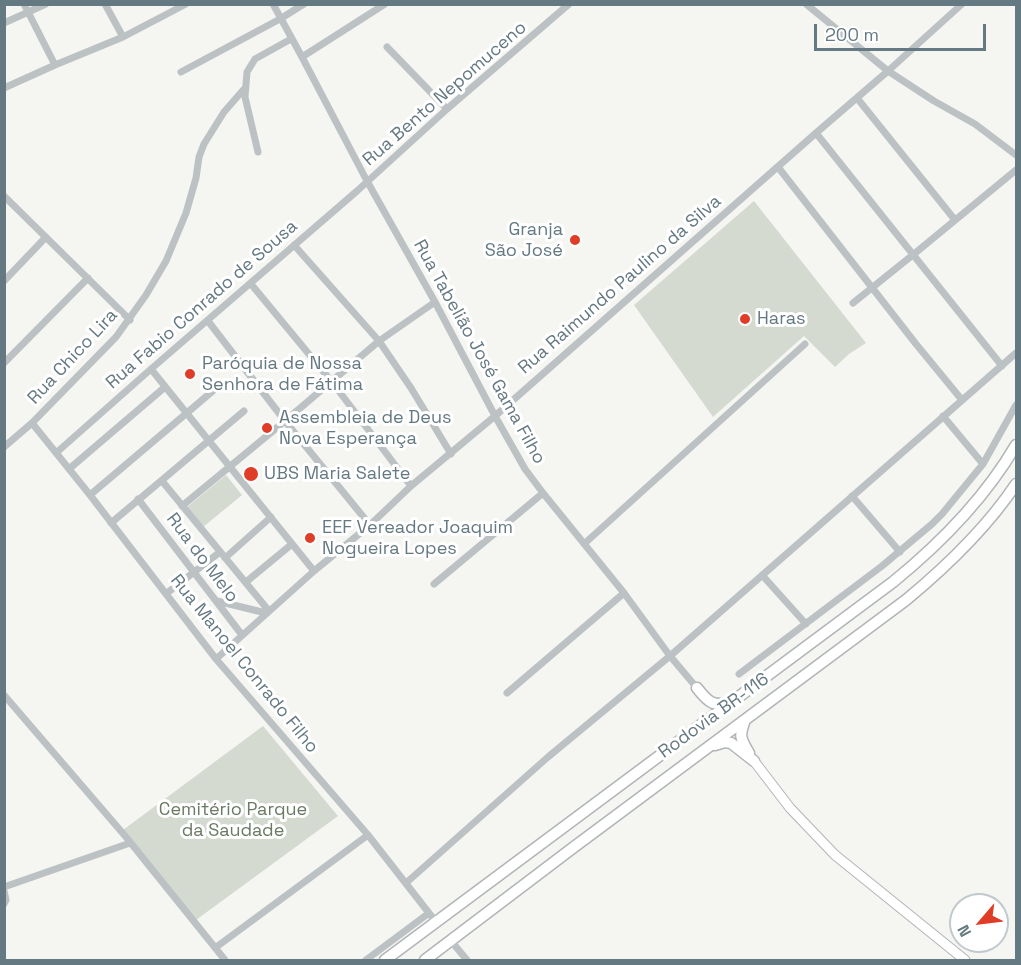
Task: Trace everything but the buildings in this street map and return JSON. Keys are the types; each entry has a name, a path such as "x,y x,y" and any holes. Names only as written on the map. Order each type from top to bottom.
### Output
{"highway":[{"name":"Rodovia BR-116","path":"385,960 433,918 868,602 925,555 943,537 980,497 1017,445"},
{"name":"Rodovia BR-116","path":"425,960 879,621 933,578 979,532 1017,484"},
{"path":"697,688 707,701 719,704 731,703"},
{"path":"697,688 704,705 704,715 700,726"},
{"path":"746,719 740,734 741,741 754,761"},
{"path":"709,746 725,742 731,743 754,761"},
{"path":"432,960 448,944"}],"main road":[{"path":"754,761 790,808 835,855 965,960"}],"street":[{"path":"24,4 55,65"},
{"path":"4,23 46,4"},
{"path":"105,4 123,37"},
{"path":"4,88 123,37 186,4"},
{"name":"Rua Tabelião José Gama Filho","path":"273,4 367,182 520,460 543,493 697,688"},
{"path":"181,72 304,4"},
{"path":"302,57 385,4"},
{"name":"Rua Bento Nepomuceno","path":"367,182 447,109 569,4"},
{"path":"806,4 888,71 975,124 1017,155"},
{"name":"Rua Raimundo Paulino da Silva","path":"216,659 962,4"},
{"name":"Rua Chico Lira","path":"4,447 32,423 130,320 176,241 190,201 204,144 224,112 245,88 247,72 255,59 291,39"},
{"path":"387,47 447,109"},
{"path":"245,88 258,152"},
{"path":"857,98 955,220"},
{"path":"816,133 1002,366"},
{"path":"778,167 962,400"},
{"path":"853,303 1017,170"},
{"name":"Rua Fabio Conrado de Sousa","path":"56,453 367,182"},
{"path":"4,196 130,320"},
{"path":"4,281 46,237"},
{"path":"294,245 379,341 451,454"},
{"path":"4,363 88,278"},
{"path":"251,284 332,382 411,486"},
{"path":"183,506 379,341 435,302"},
{"path":"208,321 285,421 370,525"},
{"path":"584,544 805,344"},
{"path":"406,883 548,757 670,656 1017,353"},
{"path":"151,369 314,571"},
{"path":"90,495 221,384"},
{"path":"69,469 165,387"},
{"path":"740,674 900,552 942,513 983,464 1017,405"},
{"path":"111,523 244,411"},
{"path":"943,416 983,464"},
{"name":"Rua Manoel Conrado Filho","path":"32,423 216,659 368,835 433,918"},
{"path":"162,481 268,612"},
{"path":"434,585 543,493"},
{"path":"852,496 900,552"},
{"name":"Rua do Melo","path":"138,499 242,635"},
{"path":"167,594 271,518"},
{"path":"246,582 292,544"},
{"path":"762,575 806,624"},
{"path":"507,693 624,593"},
{"path":"217,601 268,612"},
{"path":"4,695 130,843 225,960"},
{"path":"215,948 368,835"},
{"path":"4,904 6,900 4,889 130,843"},
{"path":"366,960 433,918"},
{"path":"448,944 467,960"}],"green space":[{"name":"Haras","path":"754,201 866,343 835,367 804,336 713,417 634,305"},
{"path":"226,475 242,495 202,528 186,508"},
{"name":"Cemitério Parque da Saudade","path":"263,726 338,816 196,920 123,830"}],"place":[{"name":"Granja São José","path":"575,240"},
{"name":"Haras","path":"745,319"},
{"name":"Paróquia de Nossa Senhora de Fátima","path":"190,374"},
{"name":"Assembleia de Deus Nova Esperança","path":"267,428"},
{"name":"UBS Maria Salete","path":"251,474"},
{"name":"EEF Vereador Joaquim Nogueira Lopes","path":"310,538"}]}
